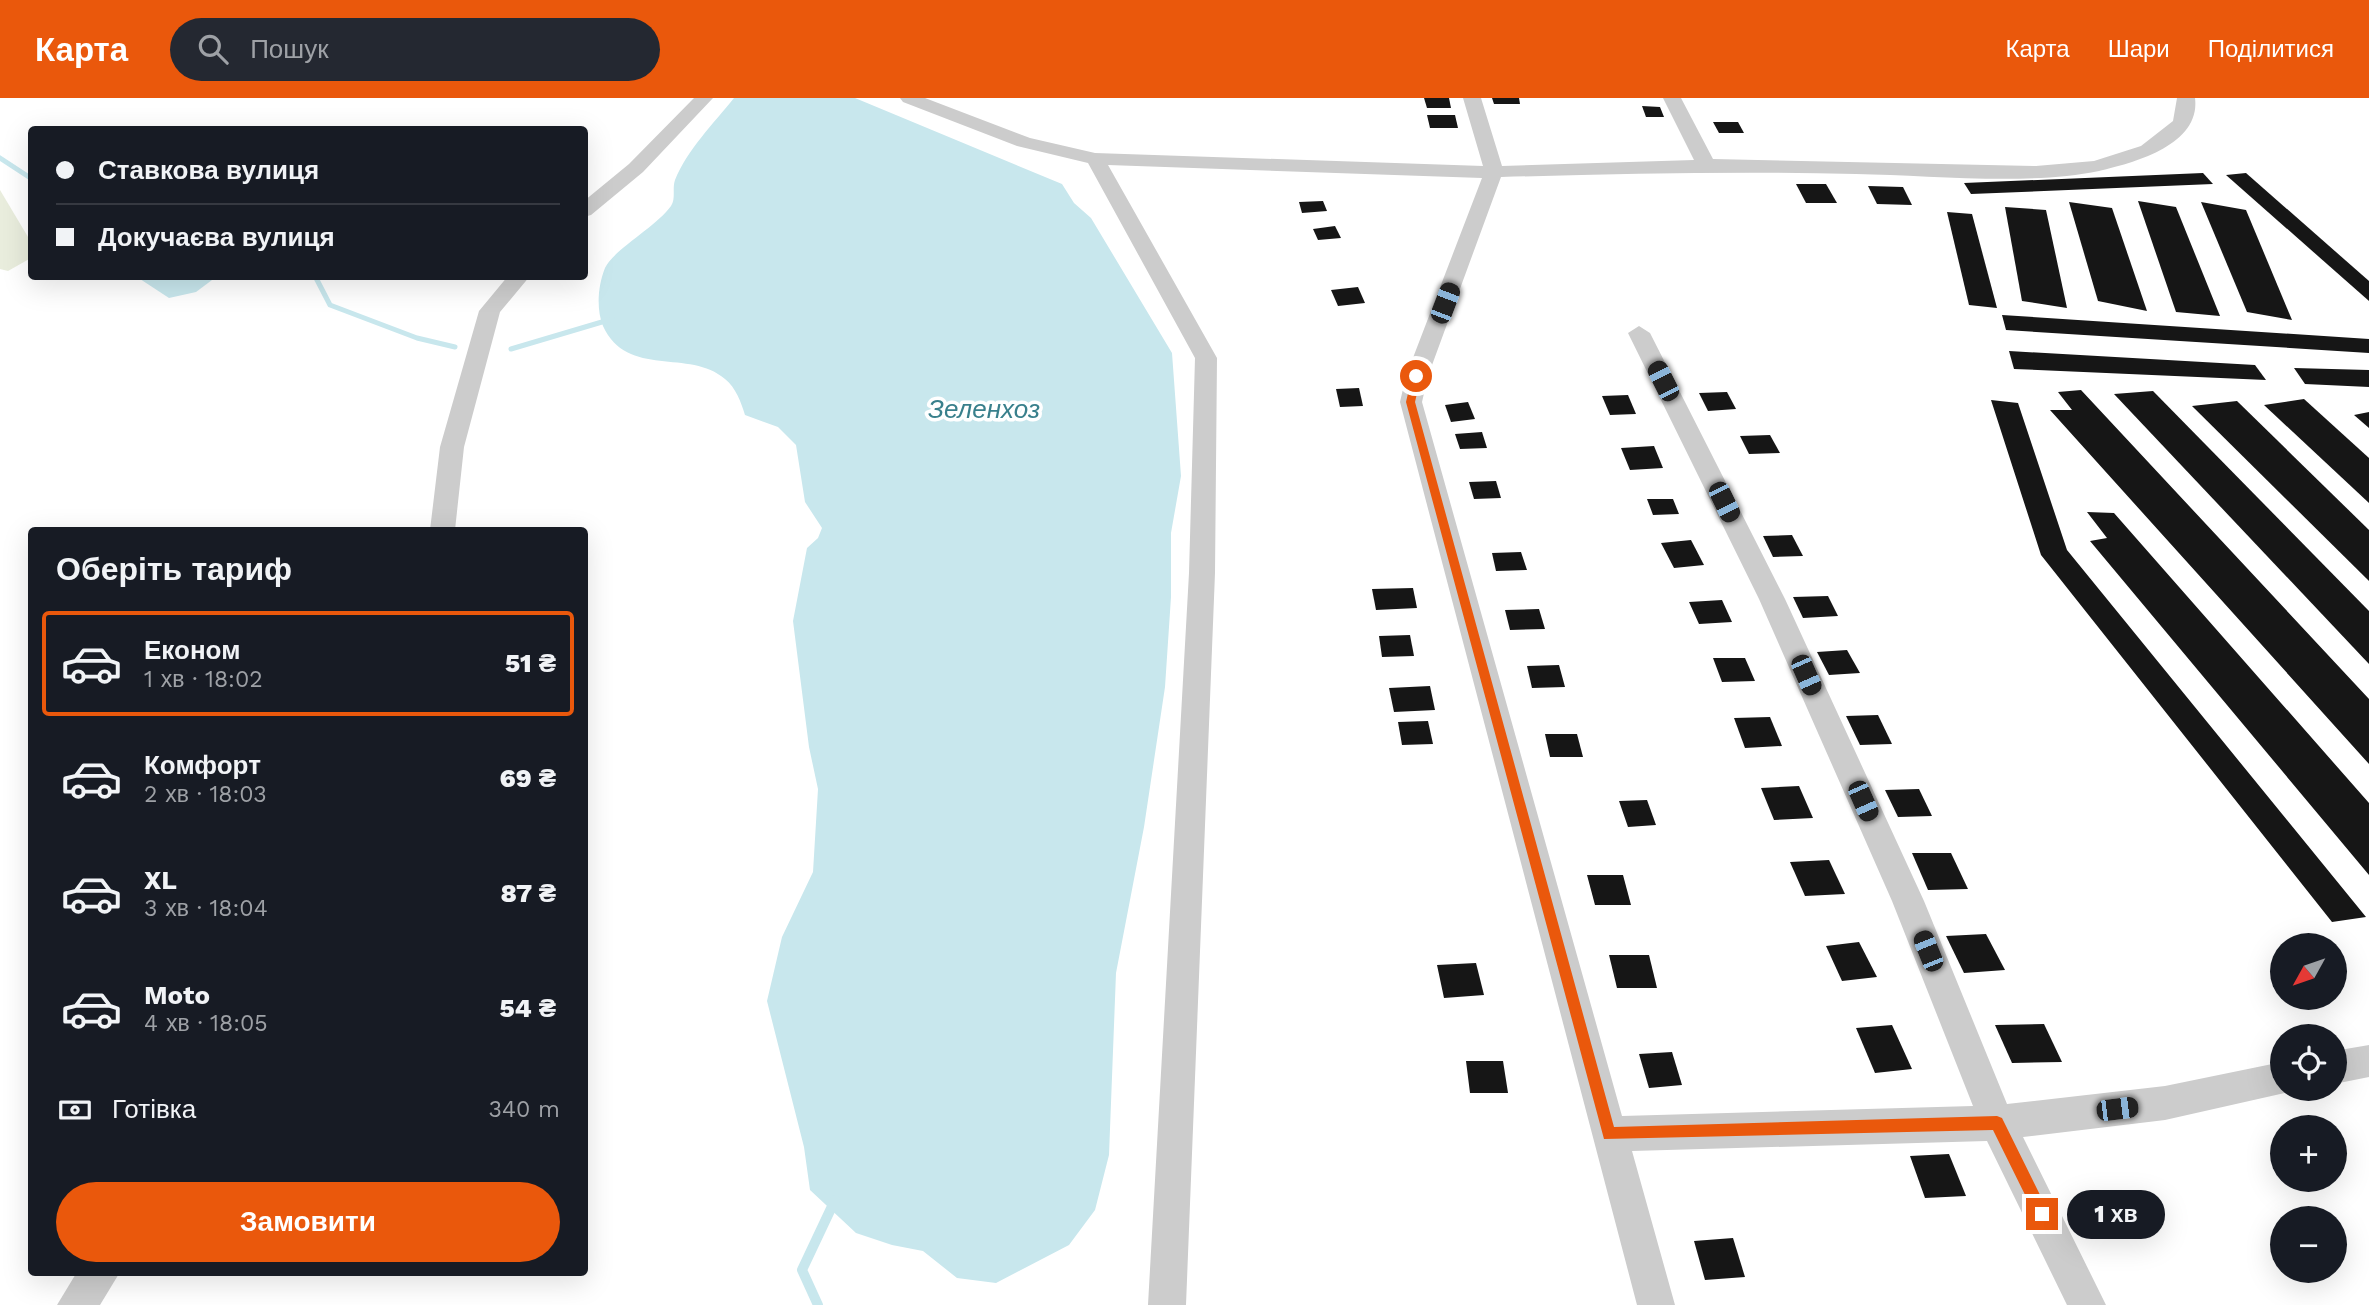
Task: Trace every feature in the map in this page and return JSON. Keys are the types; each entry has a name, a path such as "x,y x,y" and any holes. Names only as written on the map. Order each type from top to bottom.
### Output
{"street":[{"path":"588,208 636,168 704,98"},
{"path":"909,98 1029,145 1059,154 1095,159 1494,172 1706,166 2036,172 2096,166 2148,150 2172,134 2182,122 2187,106 2186,98"},
{"path":"1472,98 1494,172 1416,376 1411,402 1656,1305"},
{"path":"1672,98 1706,166"},
{"path":"1095,159 1206,358 1201,587 1167,1305"},
{"path":"442,527 452,447 490,311 517,280"},
{"path":"1639,333 1778,612 1908,901 1997,1123 2087,1305"},
{"path":"2347,1065 2369,1061"},
{"path":"1609,1134 1997,1123 2165,1103 2270,1081"},
{"path":"76,1305 98,1276"}],"green space":[{"path":"0,190 28,237 28,260 8,271 0,269"}],"water":[{"name":"Зеленхоз","path":"734,98 855,98 1062,184 1074,203 1091,218 1172,353 1181,476 1171,533 1171,597 1165,687 1144,827 1116,973 1109,1155 1095,1210 1069,1245 996,1283 957,1278 923,1251 892,1245 856,1233 810,1190 804,1147 767,1001 782,937 813,872 818,789 809,747 793,621 807,548 818,538 822,528 805,502 796,445 778,427 745,415 732,387 711,370 695,365 643,358 627,352 614,342 603,326 599,312 605,268 671,206 675,180 686,158"},
{"path":"142,280 212,280 196,292 169,298"}],"building":[{"path":"1424,98 1449,98 1451,108 1427,108"},
{"path":"1492,98 1519,98 1520,104 1494,104"},
{"path":"1642,106 1660,107 1664,117 1646,117"},
{"path":"1427,115 1455,115 1458,128 1430,128"},
{"path":"1713,122 1738,122 1744,133 1719,133"},
{"path":"2203,173 2213,184 1971,194 1964,183"},
{"path":"2246,173 2369,281 2369,301 2226,175"},
{"path":"1796,184 1826,184 1837,203 1806,203"},
{"path":"1868,186 1903,187 1912,205 1877,204"},
{"path":"1323,201 1327,211 1302,213 1299,202"},
{"path":"2138,201 2176,207 2220,316 2176,312"},
{"path":"2069,202 2112,208 2147,311 2098,301"},
{"path":"2201,202 2246,210 2292,320 2247,312"},
{"path":"2005,207 2046,210 2067,308 2022,301"},
{"path":"1947,212 1972,214 1997,308 1969,305"},
{"path":"1335,226 1341,238 1318,240 1313,229"},
{"path":"1358,287 1365,303 1338,306 1331,290"},
{"path":"2002,315 2369,339 2369,353 2006,330"},
{"path":"2009,351 2255,365 2266,380 2014,369"},
{"path":"2294,368 2369,370 2369,387 2305,384"},
{"path":"1359,388 1363,406 1340,407 1336,389"},
{"path":"2081,390 2369,699 2369,764 2050,410 2072,410 2058,392"},
{"path":"2153,391 2369,611 2369,664 2114,394"},
{"path":"1727,392 1736,409 1708,411 1699,393"},
{"path":"1628,395 1636,414 1610,415 1602,396"},
{"path":"2304,399 2369,458 2369,503 2264,405"},
{"path":"1991,400 2018,403 2067,550 2366,917 2332,922 2041,555"},
{"path":"2237,401 2369,530 2369,581 2192,406"},
{"path":"1468,402 1475,419 1451,422 1445,405"},
{"path":"2369,412 2369,428 2354,415"},
{"path":"1482,432 1487,448 1460,449 1455,434"},
{"path":"1770,435 1780,453 1749,454 1740,436"},
{"path":"1654,446 1663,468 1630,470 1621,448"},
{"path":"1496,481 1501,498 1474,499 1469,482"},
{"path":"1647,499 1673,499 1679,514 1653,515"},
{"path":"2087,512 2114,513 2369,803 2369,875 2090,541 2107,538"},
{"path":"1792,535 1803,556 1773,557 1763,536"},
{"path":"1691,540 1704,565 1674,568 1661,543"},
{"path":"1521,552 1527,570 1496,571 1492,553"},
{"path":"1413,588 1417,608 1376,610 1372,589"},
{"path":"1828,596 1838,616 1803,618 1793,597"},
{"path":"1722,600 1732,622 1699,624 1689,602"},
{"path":"1539,609 1545,629 1510,630 1505,610"},
{"path":"1410,635 1414,656 1382,657 1379,636"},
{"path":"1847,650 1860,673 1829,675 1817,652"},
{"path":"1713,658 1745,658 1755,681 1722,682"},
{"path":"1559,665 1565,687 1532,688 1527,666"},
{"path":"1430,686 1435,710 1394,712 1389,688"},
{"path":"1878,715 1892,744 1860,745 1846,716"},
{"path":"1770,717 1782,746 1745,748 1734,718"},
{"path":"1428,721 1433,744 1402,745 1398,722"},
{"path":"1545,734 1577,734 1583,757 1550,757"},
{"path":"1799,786 1813,818 1774,820 1761,788"},
{"path":"1919,789 1932,816 1898,817 1885,790"},
{"path":"1647,800 1656,825 1628,827 1619,801"},
{"path":"1912,853 1951,853 1968,889 1928,890"},
{"path":"1829,860 1845,894 1805,896 1790,862"},
{"path":"1587,875 1623,875 1631,905 1595,905"},
{"path":"1986,934 2005,970 1964,973 1946,936"},
{"path":"1859,942 1877,977 1842,981 1826,946"},
{"path":"1609,955 1649,955 1657,988 1617,988"},
{"path":"1476,963 1484,995 1444,998 1437,965"},
{"path":"2044,1024 2062,1062 2012,1063 1995,1025"},
{"path":"1892,1025 1912,1069 1875,1073 1856,1028"},
{"path":"1672,1052 1682,1085 1649,1088 1639,1054"},
{"path":"1466,1061 1503,1061 1508,1093 1470,1093"},
{"path":"1949,1154 1966,1196 1925,1198 1910,1156"},
{"path":"1733,1238 1745,1277 1705,1280 1694,1241"}],"waterway":[{"path":"0,158 28,176"},
{"path":"317,280 330,305 417,338 455,347"},
{"path":"511,349 612,319"},
{"path":"818,1305 802,1270 835,1200"}],"route":[{"path":"1416,376 1411,402 1609,1134 1997,1123 2042,1214"}]}
